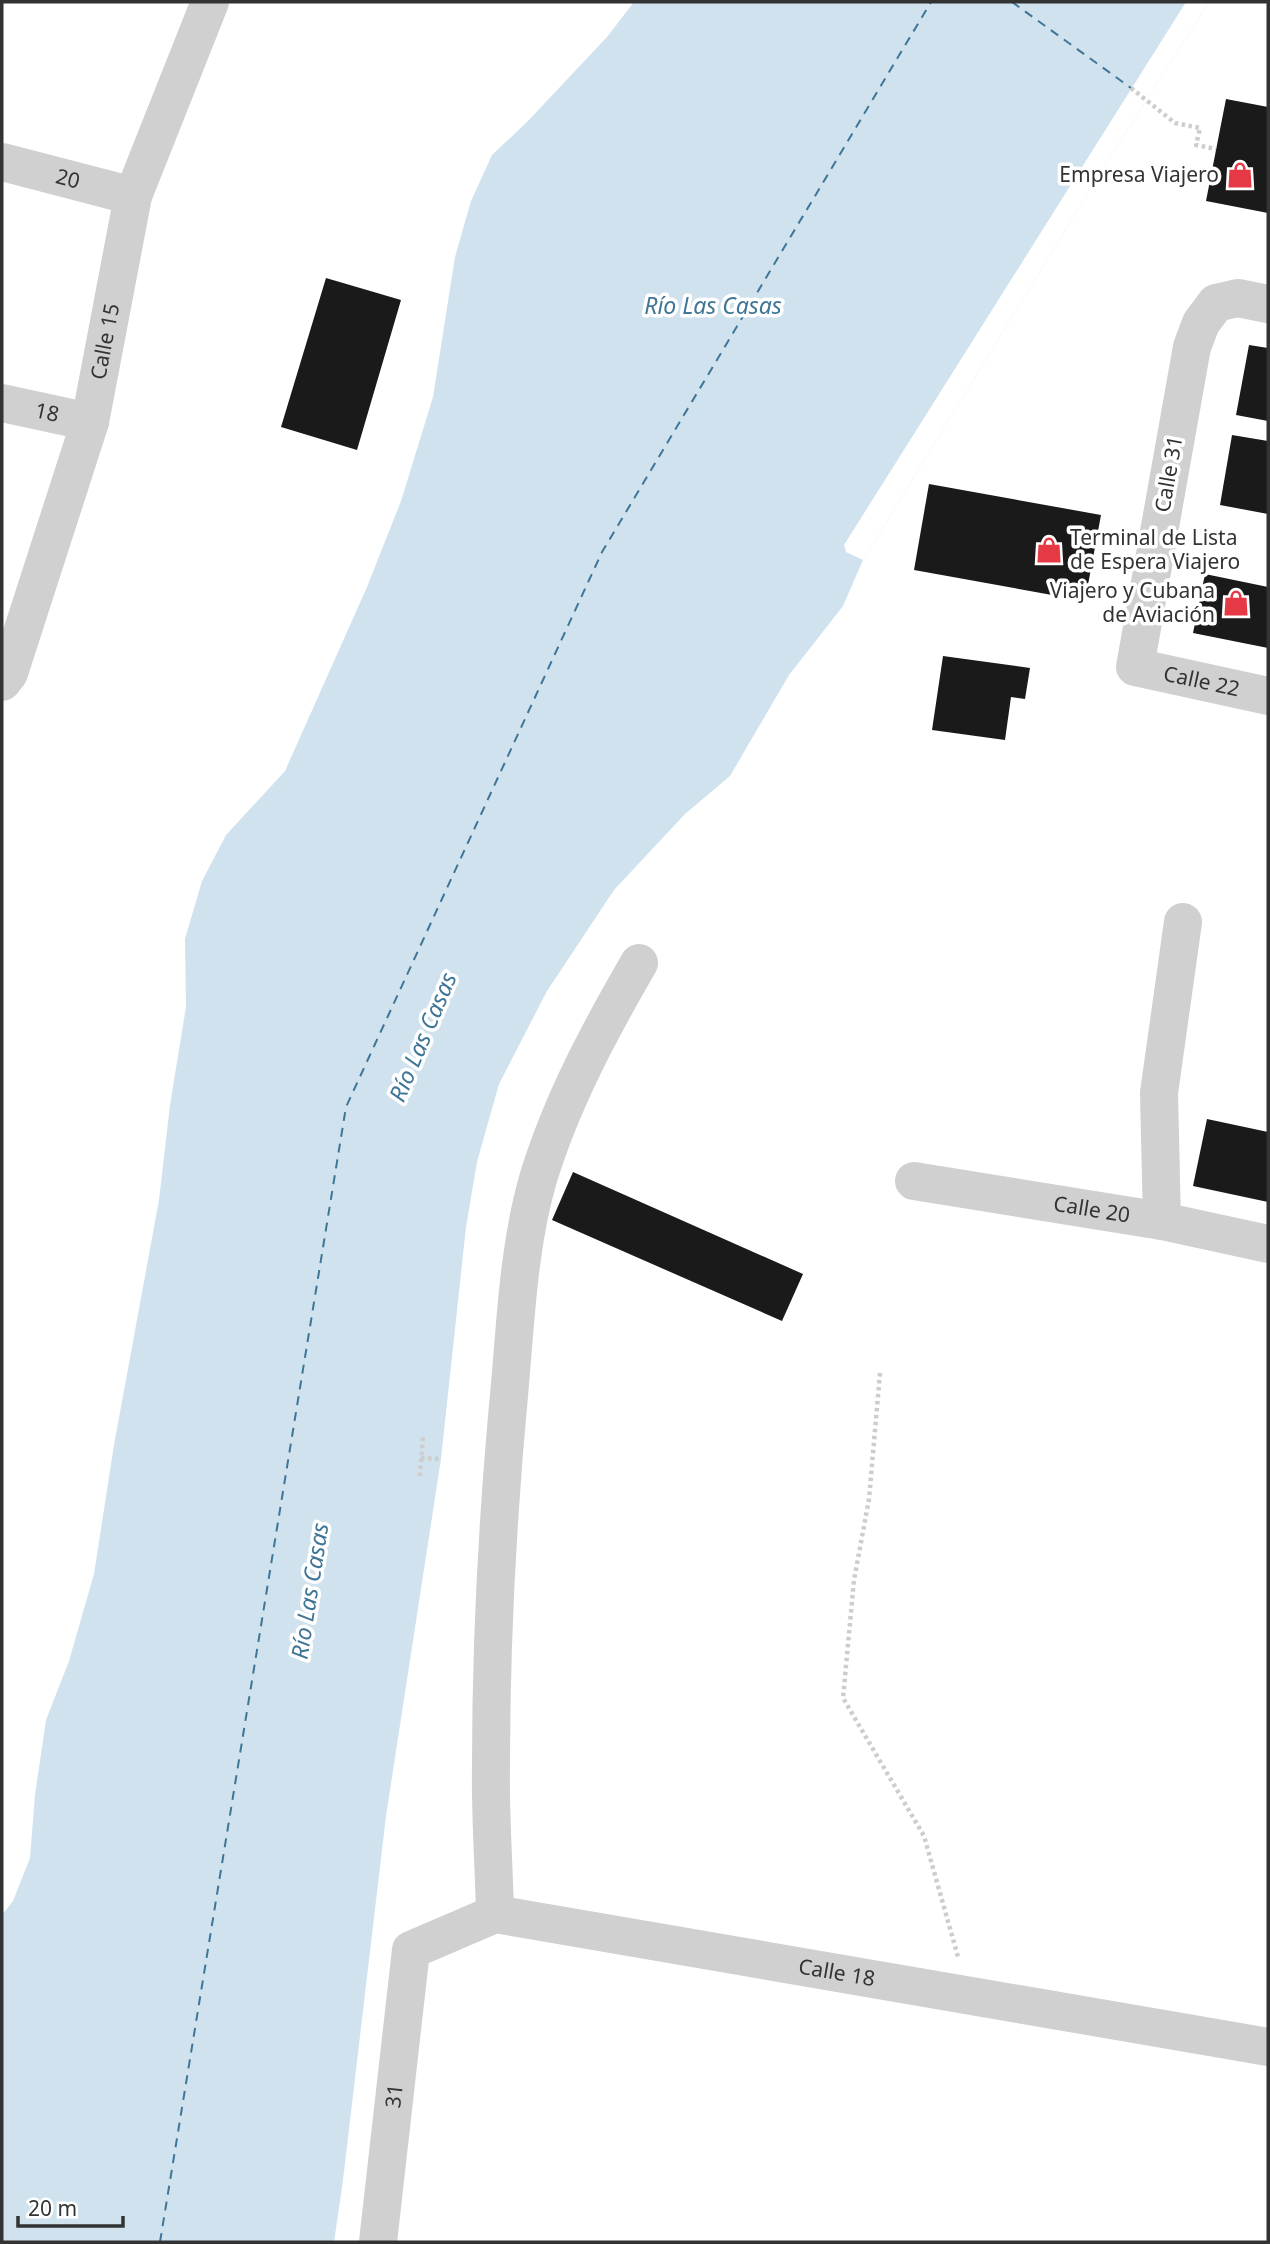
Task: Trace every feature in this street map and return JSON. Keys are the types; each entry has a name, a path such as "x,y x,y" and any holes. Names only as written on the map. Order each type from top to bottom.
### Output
{"street":[{"name":"Calle 15","path":"2,682 9,673 90,422 133,196 210,2"},
{"name":"20","path":"2,162 133,196"},
{"name":"Calle 31","path":"1135,667 1192,347 1200,323 1216,303 1238,298 1268,304"},
{"name":"18","path":"2,403 90,422"},
{"name":"Calle 22","path":"1135,667 1268,696"},
{"path":"1162,1220 1159,1093 1183,922"},
{"path":"495,1914 491,1766 496,1601 506,1419 521,1261 539,1178 555,1132 604,1023 639,963"},
{"name":"Calle 20","path":"914,1181 1162,1220 1268,1244"},
{"name":"31","path":"378,2242 411,1950 495,1914"},
{"name":"Calle 18","path":"495,1914 1268,2047"}],"path":[{"path":"1131,88 1175,123 1200,128 1196,145 1216,149"},
{"path":"880,1373 869,1499 853,1580 843,1698 924,1836 969,1995"},
{"path":"420,1476 423,1437"},
{"path":"421,1458 442,1459"}],"water":[{"name":"Río Las Casas","path":"634,2 1209,2 1112,154 863,560 843,606 789,675 730,776 685,814 614,890 547,991 499,1084 477,1162 466,1227 441,1459 386,1816 334,2242 2,2242 2,1915 13,1901 30,1858 35,1795 46,1720 69,1661 94,1574 114,1445 159,1200 170,1105 186,1007 185,939 202,881 226,835 285,771 367,587 401,501 433,397 455,257 471,201 492,155 607,37"}],"pier":[{"path":"1186,2 1209,2 1112,154 863,560 846,552 844,545"}],"building":[{"name":"Empresa Viajero","path":"1226,99 1268,107 1268,213 1206,201"},
{"path":"326,278 401,300 357,450 281,427"},
{"path":"1249,345 1268,348 1268,421 1236,415"},
{"path":"1232,435 1268,441 1268,514 1220,505"},
{"path":"929,484 1101,515 1085,601 914,570"},
{"path":"1205,574 1268,587 1268,648 1193,633"},
{"path":"943,656 1030,668 1025,699 1011,697 1005,740 932,730"},
{"path":"1207,1119 1268,1132 1268,1202 1193,1186"},
{"path":"573,1172 803,1274 782,1321 552,1220"}],"ferry route":[{"path":"160,2242 346,1107 602,552 931,2"},
{"path":"1012,2 1131,88"}],"place":[{"name":"Empresa Viajero","path":"1240,175"},
{"name":"Terminal de Lista de Espera Viajero","path":"1049,550"},
{"name":"Viajero y Cubana de Aviación","path":"1236,603"}]}
